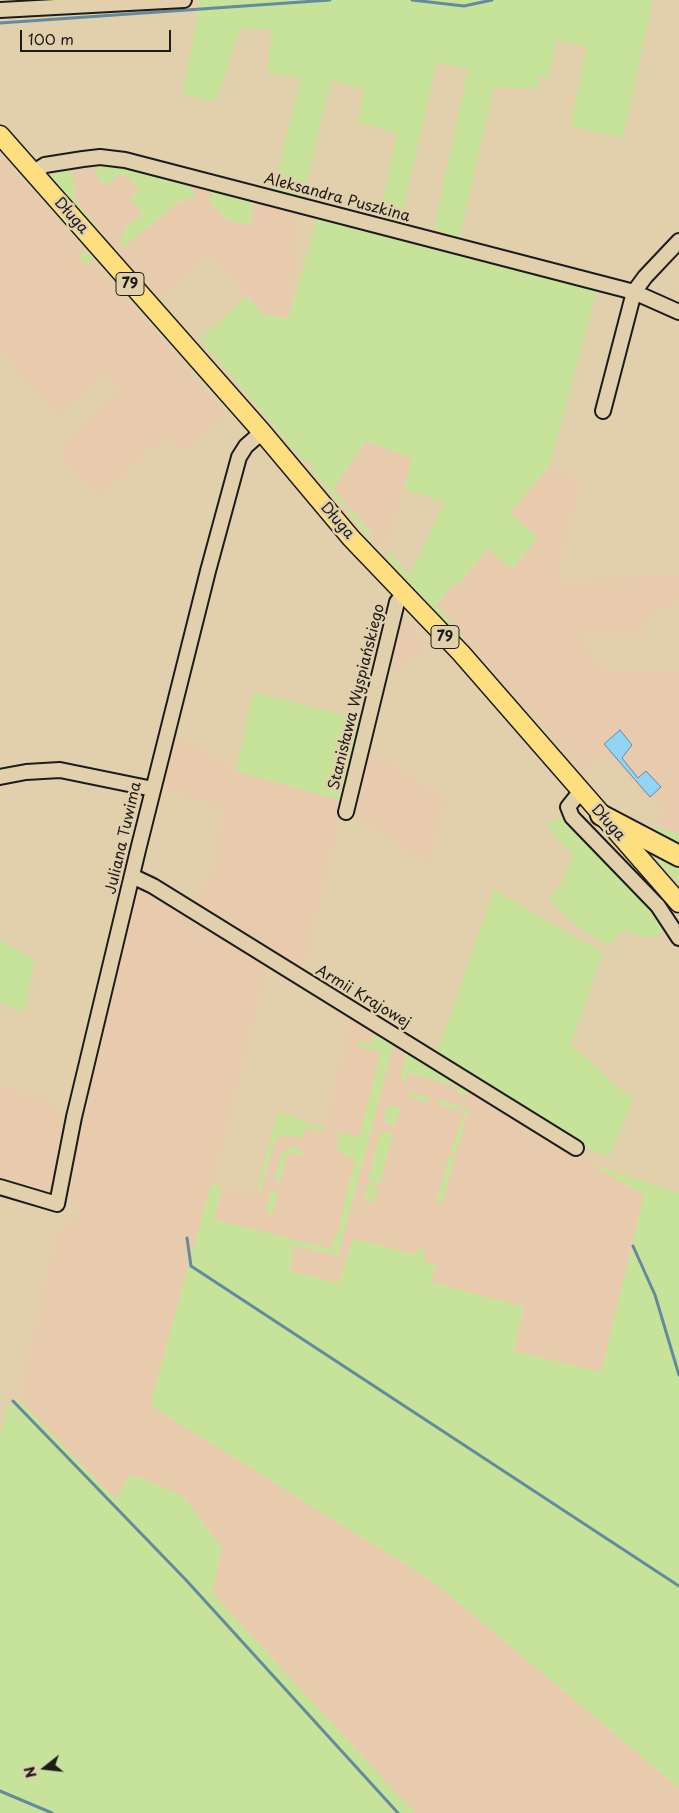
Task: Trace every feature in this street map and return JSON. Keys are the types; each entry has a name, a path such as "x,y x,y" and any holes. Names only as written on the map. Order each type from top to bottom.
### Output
{"highway":[{"path":"601,815 679,856"}],"main road":[{"name":"Długa","path":"0,135 262,432 352,538 461,653 679,904"}],"street":[{"path":"0,10 184,0"},
{"name":"Aleksandra Puszkina","path":"32,173 45,165 83,159 125,160 634,292 679,312"},
{"path":"604,411 634,292 645,277 679,241"},
{"name":"Juliana Tuwima","path":"0,1187 57,1204 74,1118 153,789 235,470 243,450 262,432"},
{"name":"Stanisława Wyspiańskiego","path":"346,812 397,602 404,594"},
{"path":"0,777 35,771 60,770 153,789"},
{"path":"580,792 568,806 572,817 658,906 679,938"},
{"name":"Armii Krajowej","path":"132,876 145,881 576,1148"}],"shaded area":[{"path":"0,155 226,415 186,453 167,434 100,498 58,452 122,389 106,372 57,416 0,351"},
{"path":"100,160 300,212 288,319 263,314 212,254 158,299 53,180 56,170"},
{"path":"366,441 412,458 385,549 333,488"},
{"path":"549,467 581,483 557,572 560,581 679,575 679,604 673,604 645,621 643,634 582,635 597,670 679,670 679,832 657,824 663,813 604,754 583,771 434,604"},
{"path":"399,612 429,647 396,673 386,664"},
{"path":"176,734 236,771 344,801 303,972 197,905 214,866 223,811 162,787"},
{"path":"364,747 448,800 428,864 350,813"},
{"path":"143,893 165,899 268,964 212,1184 252,1194 257,1191 278,1112 322,1127 326,1124 352,1016 407,1052 644,1196 601,1372 514,1351 524,1307 345,1259 339,1283 290,1271 294,1245 150,1405 435,1583 679,1788 679,1813 415,1813 212,1592 222,1548 182,1495 115,1499 19,1400 57,1230 69,1218 78,1218 82,1206 70,1199 67,1188 84,1110 136,898"},
{"path":"0,1087 51,1100 65,1116 52,1192 37,1198 0,1184"}],"green space":[{"path":"200,0 653,0 623,138 570,126 587,47 556,40 549,79 539,75 538,89 494,87 460,237 434,229 468,69 437,63 400,222 379,218 397,133 358,122 364,89 331,80 303,198 272,191 301,78 267,72 272,30 241,27 216,102 183,95"},
{"path":"100,165 114,166 188,184 195,195 193,198 179,202 122,248 121,239 125,228 143,213 129,198 139,190 126,174 123,176 121,173 109,184 104,184 94,172"},
{"path":"65,168 72,172 76,201 110,242 53,180 56,170"},
{"path":"214,192 249,200 252,205 251,224 237,223 225,218 218,208 215,210 209,199"},
{"path":"318,217 598,288 549,467 510,512 538,538 512,569 488,549 456,587 453,584 436,605 463,637 462,642 385,555 389,552 410,575 444,503 404,488 412,458 366,441 333,488 346,504 341,505 312,471 314,467 309,461 303,461 200,339 246,296 263,314 288,319"},
{"path":"85,251 93,259 89,263 82,262 78,257"},
{"path":"351,509 372,534 369,537 349,514"},
{"path":"253,692 363,720 344,801 236,771"},
{"path":"578,810 597,831 596,848 659,915 662,934 643,937 623,930 608,945 587,934 549,900 564,880 572,854 545,824"},
{"path":"657,827 679,835 679,850 653,834"},
{"path":"645,846 679,862 679,885"},
{"path":"494,890 603,953 571,1044 623,1092 634,1097 610,1156 593,1151 436,1055"},
{"path":"0,940 35,960 24,1012 0,1003"},
{"path":"377,1032 394,1042 338,1256 294,1245 290,1271 339,1283 353,1238 416,1255 419,1247 425,1250 423,1261 436,1265 431,1282 524,1307 514,1351 601,1372 644,1196 592,1164 679,1193 679,1788 435,1583 150,1405 211,1184 222,1187 214,1219 331,1249 335,1235 337,1235 355,1159 344,1156 345,1153 337,1149 338,1133 359,1137 381,1052 360,1046 357,1039 369,1045"},
{"path":"407,1052 410,1052 468,1089 468,1095 457,1094 459,1087 408,1073 406,1081 402,1080 401,1075"},
{"path":"411,1093 430,1098 428,1102 409,1097"},
{"path":"439,1100 468,1110 456,1154 450,1153 465,1110 438,1105"},
{"path":"389,1105 400,1108 395,1126 384,1121 386,1108"},
{"path":"278,1112 322,1127 327,1125 321,1131 319,1128 315,1130 317,1133 314,1135 312,1128 304,1129 304,1137 295,1137 295,1130 293,1137 282,1135 276,1139 260,1192 257,1191"},
{"path":"383,1132 393,1133 380,1184 368,1181 379,1136"},
{"path":"291,1147 301,1149 303,1156 288,1153 279,1184 275,1177 281,1154"},
{"path":"449,1156 455,1157 443,1202 436,1204"},
{"path":"367,1183 378,1188 372,1204 365,1201"},
{"path":"274,1191 278,1191 272,1217 266,1209 270,1195"},
{"path":"19,1400 115,1499 131,1474 182,1495 222,1548 212,1593 415,1813 0,1813 0,1438 8,1406"}],"water":[{"path":"620,730 632,745 622,758 638,778 646,771 661,787 650,797 604,744"}],"waterway":[{"path":"0,23 330,0"},
{"path":"412,0 464,6 492,0"},
{"path":"187,1238 191,1266 679,1586"},
{"path":"633,1246 655,1295 679,1375"},
{"path":"13,1401 186,1580 398,1813"},
{"path":"0,1791 52,1813"}]}
